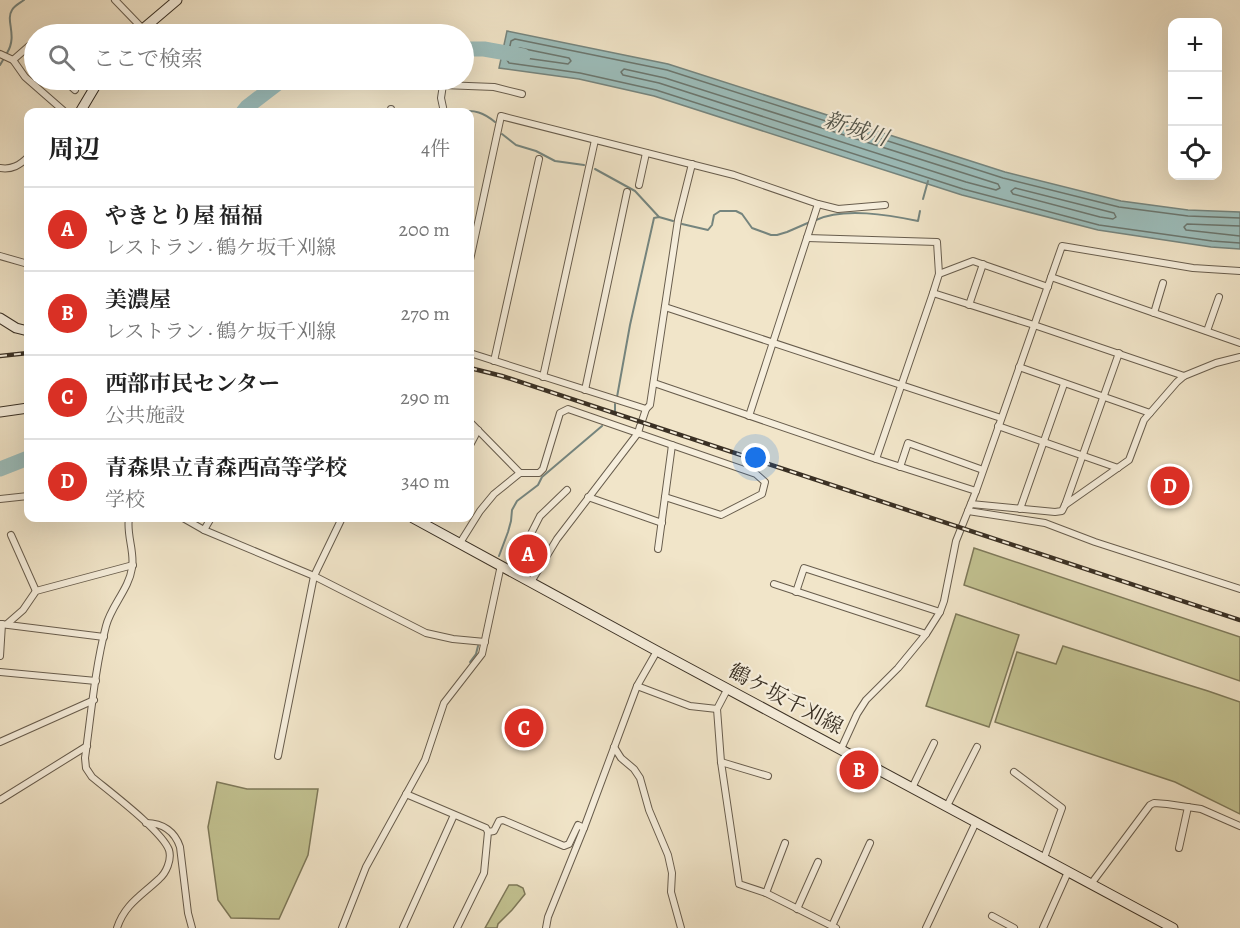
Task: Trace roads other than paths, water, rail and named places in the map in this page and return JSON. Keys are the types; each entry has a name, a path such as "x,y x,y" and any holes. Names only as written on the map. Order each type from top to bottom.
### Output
{"main road":[{"path":"149,24 177,0"},
{"path":"82,108 93,90"},
{"path":"0,318 24,329"},
{"path":"0,412 24,409"},
{"name":"鶴ケ坂千刈線","path":"429,522 460,543 512,572 1173,928"}],"street":[{"path":"115,0 134,24"},
{"path":"13,60 24,50"},
{"path":"0,54 13,60 24,76"},
{"path":"474,86 494,87 522,94"},
{"path":"39,90 60,108"},
{"path":"442,90 443,108"},
{"path":"474,241 501,116 734,175 838,209 885,205"},
{"path":"543,377 595,140"},
{"path":"639,185 646,153"},
{"path":"494,361 539,159"},
{"path":"0,168 13,168 24,161"},
{"path":"531,582 557,539 640,427 646,409 651,405 678,220 692,164"},
{"path":"585,390 627,192"},
{"path":"749,416 818,204"},
{"path":"807,238 937,242 939,274 876,459"},
{"path":"841,749 866,700 898,668 926,634 940,612 960,528 976,491 1062,246 1193,268 1240,271"},
{"path":"0,256 24,263"},
{"path":"939,274 972,261 1048,287"},
{"path":"969,305 983,264"},
{"path":"1052,277 1240,343"},
{"path":"1154,313 1163,283"},
{"path":"933,293 1184,376"},
{"path":"1207,331 1219,297"},
{"path":"665,307 1001,418"},
{"path":"969,508 1062,511 1119,353"},
{"path":"474,354 646,409"},
{"path":"1065,505 1129,460 1144,420 1184,376 1216,363 1240,357"},
{"path":"1019,367 1150,413"},
{"path":"654,383 976,491"},
{"path":"1020,509 1064,384"},
{"path":"474,521 494,494 520,473 539,473 543,469 560,413 568,409 640,427 672,445 756,474 765,482 762,494 721,515 665,496"},
{"path":"474,426 520,473"},
{"path":"998,426 1118,468"},
{"path":"474,438 478,430"},
{"path":"900,467 908,443 983,470"},
{"path":"658,549 672,445"},
{"path":"512,572 540,516 567,490"},
{"path":"0,499 24,496"},
{"path":"588,497 662,523"},
{"path":"969,508 1045,524 1240,589"},
{"path":"117,928 126,908 161,877 167,868 170,852 146,823 92,777 86,768 96,681 106,624 130,576 133,565 129,522"},
{"path":"190,522 314,576 426,633 484,642"},
{"path":"204,530 209,522"},
{"path":"278,756 314,576 340,522"},
{"path":"460,543 473,522"},
{"path":"11,534 36,591"},
{"path":"0,656 3,624 23,610 36,591 133,565"},
{"path":"342,928 366,867 425,760 444,703 482,654 501,565"},
{"path":"796,592 804,568 940,612"},
{"path":"774,584 926,634"},
{"path":"3,624 104,637"},
{"path":"546,928 548,917 584,828 636,686 657,651"},
{"path":"0,672 96,681"},
{"path":"636,686 690,706 717,709"},
{"path":"728,688 717,709 739,884 766,893 834,927 870,843"},
{"path":"0,742 94,700"},
{"path":"912,788 934,743"},
{"path":"0,800 87,746"},
{"path":"614,747 640,778 649,810 668,855 672,873 671,892 681,928"},
{"path":"947,806 977,747"},
{"path":"722,762 768,776"},
{"path":"1014,772 1062,808 1044,858"},
{"path":"406,794 486,828 488,832 484,873 457,928"},
{"path":"1091,884 1150,805 1154,803 1201,809 1240,826"},
{"path":"1179,848 1188,807"},
{"path":"403,928 453,815"},
{"path":"488,832 494,831 499,820 503,820 564,846 570,844 578,825 584,828"},
{"path":"926,928 976,822"},
{"path":"146,823 154,823 170,830 177,838 192,928"},
{"path":"766,893 784,843"},
{"path":"797,909 818,862"},
{"path":"1043,928 1068,872"},
{"path":"992,916 1014,928"}],"water":[{"path":"507,31 668,64 1005,172 1121,201 1188,210 1240,212 1240,249 1211,247 1098,230 962,195 654,96 579,79 499,68"}],"waterway":[{"path":"7,53 12,34 10,14 24,0"},
{"name":"新城川","path":"474,49 523,56"},
{"path":"0,65 3,60"},
{"name":"新城川","path":"246,108 269,90"},
{"path":"474,112 487,116 495,122"},
{"path":"502,134 516,145 536,151 555,161 584,165"},
{"path":"595,169 635,191 659,217"},
{"path":"923,199 928,181"},
{"path":"682,224 708,230 712,225 714,215 720,211 736,211 742,214 752,228 777,235 810,222"},
{"path":"816,220 827,216 853,213 918,221 920,211"},
{"path":"617,397 630,325 654,218 673,221"},
{"path":"615,404 615,411"},
{"path":"499,556 508,532 512,510 517,501 538,485 542,477 602,426"},
{"name":"新城川","path":"0,469 24,460"},
{"path":"470,662 478,646"}],"railway":[{"path":"0,356 24,353"},
{"path":"474,369 502,376 1240,620"}],"place":[{"name":"青森県立青森西高等学校","path":"1170,486"},
{"name":"やきとり屋 福福","path":"528,554"},
{"name":"西部市民センター","path":"524,728"},
{"name":"美濃屋","path":"859,770"}]}
